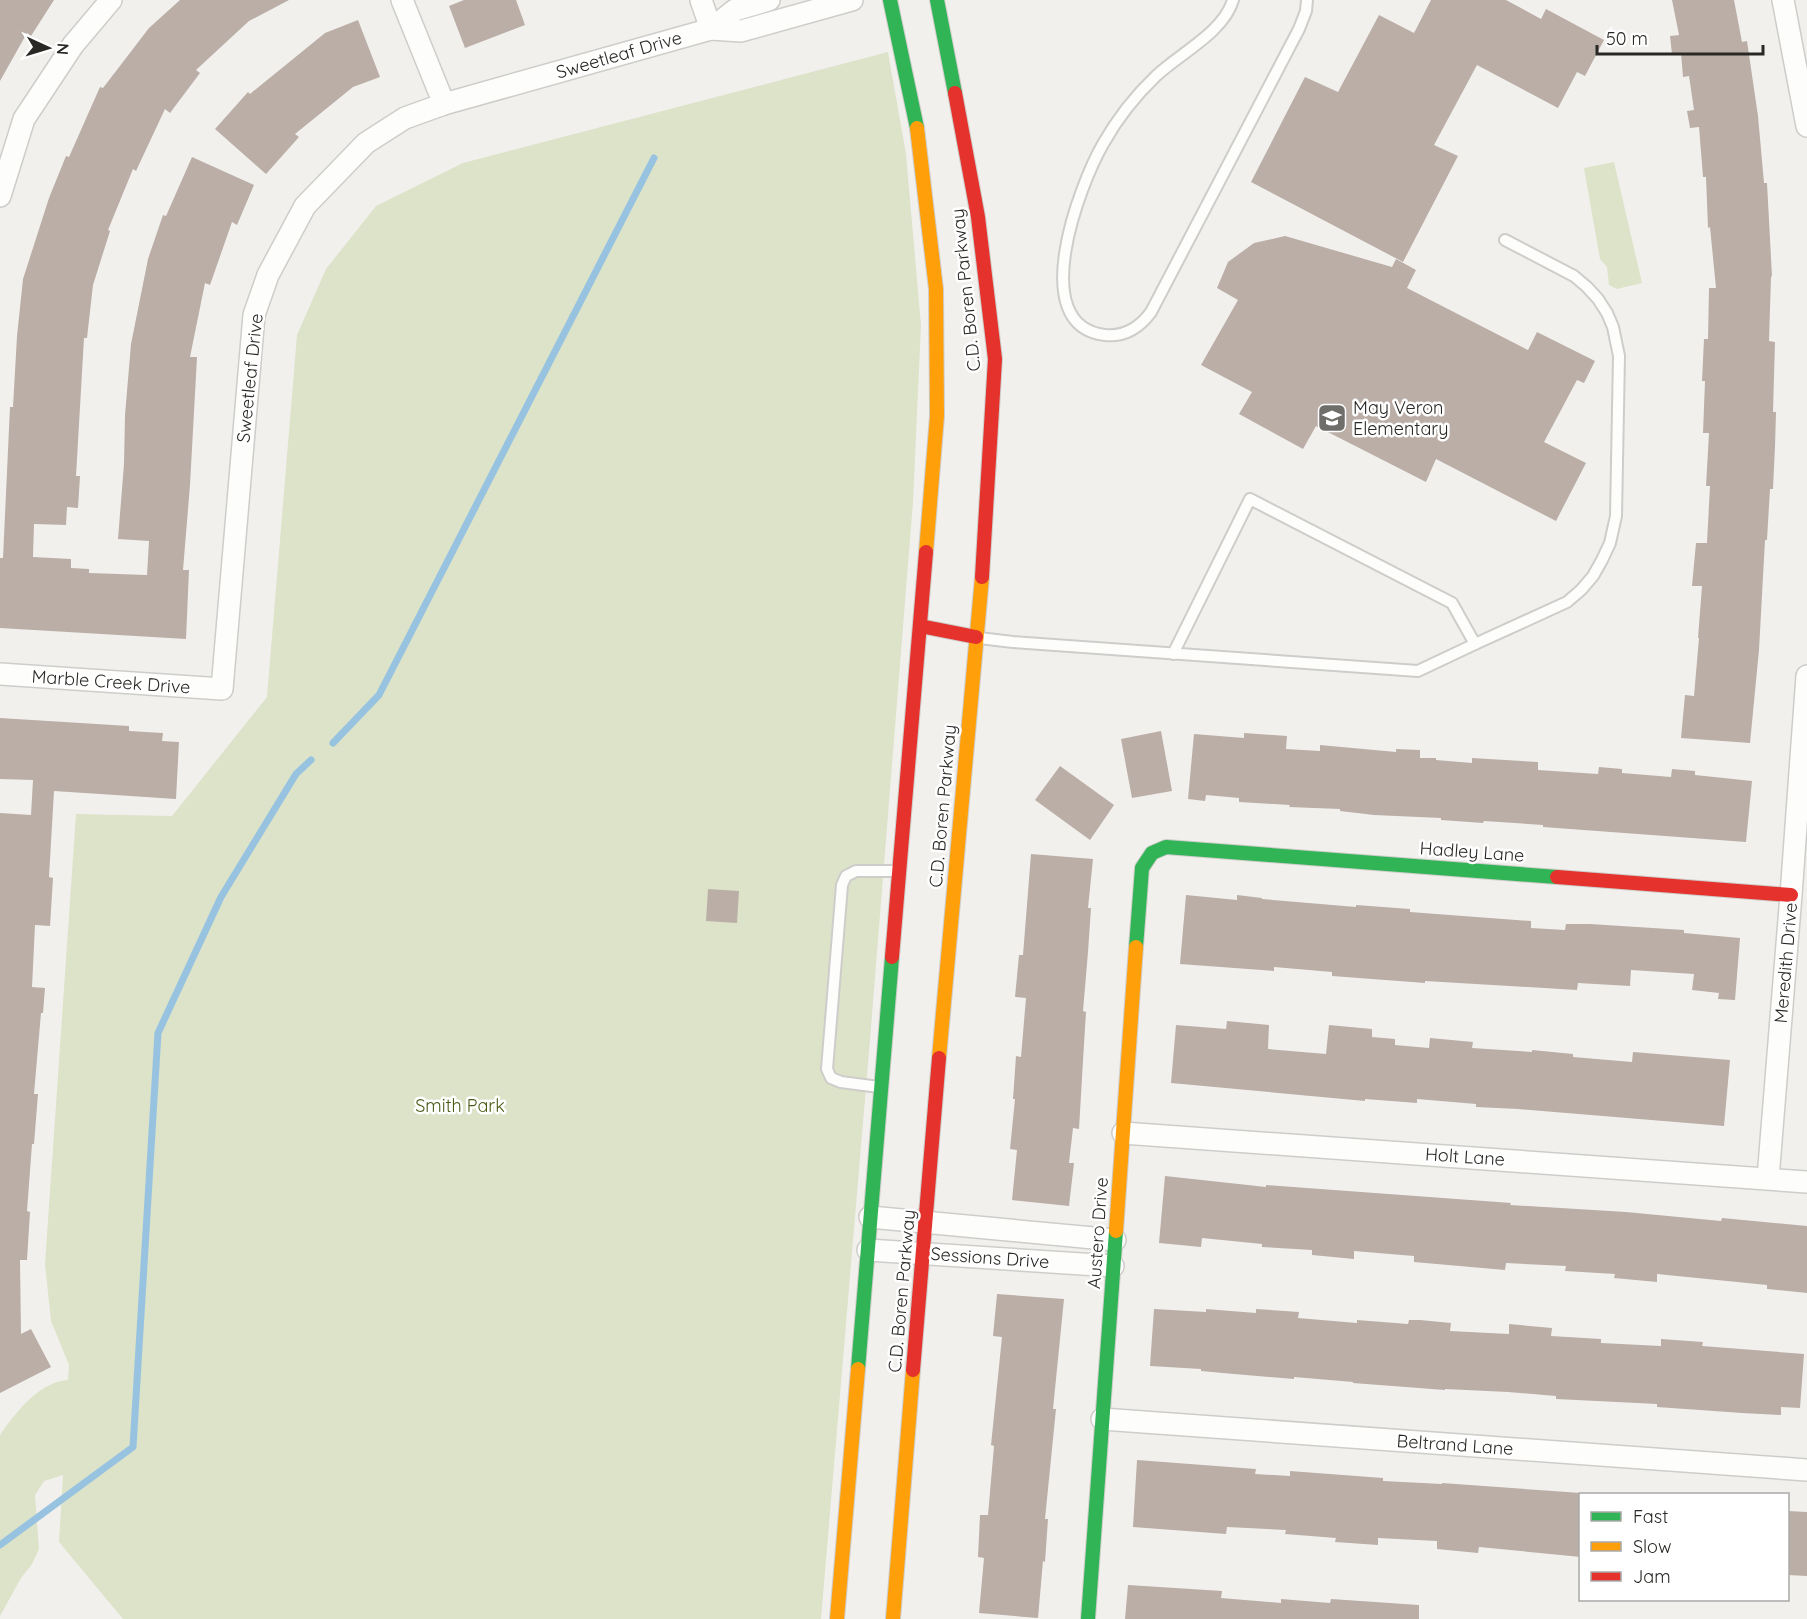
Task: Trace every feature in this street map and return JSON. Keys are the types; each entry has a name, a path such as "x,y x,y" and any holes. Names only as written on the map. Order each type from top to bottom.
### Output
{"street":[{"path":"0,196 24,120 73,45 110,0"},
{"path":"402,0 444,104"},
{"path":"701,0 711,29"},
{"name":"Sweetleaf Drive","path":"711,29 735,10 769,0"},
{"name":"Sweetleaf Drive","path":"222,688 254,315 268,275 305,206 366,143 405,118 444,104 711,29 741,31 852,0"},
{"name":"C.D. Boren Parkway","path":"837,1619 937,416 936,289 919,137 890,0"},
{"name":"C.D. Boren Parkway","path":"893,1619 983,560 995,359 978,217 938,0"},
{"path":"1783,0 1807,126"},
{"path":"921,626 976,637"},
{"name":"Marble Creek Drive","path":"0,675 222,688"},
{"name":"Meredith Drive","path":"1768,1178 1807,676"},
{"name":"Hadley Lane","path":"1152,853 1166,847 1791,895"},
{"name":"Austero Drive","path":"1088,1619 1142,868 1152,853"},
{"name":"Holt Lane","path":"1123,1133 1807,1182"},
{"name":"Sessions Drive","path":"870,1217 1115,1240"},
{"name":"Sessions Drive","path":"868,1250 1113,1266"},
{"name":"Beltrand Lane","path":"1102,1419 1807,1470"}],"lane":[{"path":"1233,0 1221,21 1137,96 1103,144 1089,171 1070,230 1063,291 1065,302 1075,319 1083,327 1093,332 1104,335 1126,333 1136,328 1151,312 1299,29 1306,11 1307,0"},
{"path":"976,637 1013,642 1418,671 1567,602 1593,576 1610,543 1616,516 1619,356 1613,327 1607,313 1587,287 1574,276 1505,240"},
{"path":"1173,654 1250,499 1452,603 1475,644"},
{"path":"881,1087 841,1082 831,1078 827,1069 842,885 846,876 856,871 899,871"}],"green space":[{"name":"Smith Park","path":"888,52 906,154 921,325 913,502 821,1619 123,1619 59,1542 63,1475 44,1481 35,1495 39,1549 0,1616 0,1435 13,1417 38,1392 57,1382 68,1380 69,1365 51,1321 45,1264 76,814 172,816 267,697 297,335 326,269 376,206 463,163"},
{"path":"1614,162 1642,283 1617,289 1609,285 1607,267 1600,259 1584,168"}],"building":[{"path":"0,0 54,0 31,36 27,33 0,81"},
{"path":"180,0 289,0 249,21 196,70 200,73 170,113 165,109 136,171 133,169 108,230 110,231 93,285 87,338 84,338 76,476 80,476 78,508 67,507 66,525 34,524 33,557 71,559 71,568 89,569 89,573 147,575 149,541 118,539 131,344 148,259 163,215 166,216 192,157 254,185 237,225 232,222 210,285 205,283 190,357 197,357 183,570 189,570 186,639 0,628 0,558 3,558 10,407 13,407 23,279 49,198 66,156 69,157 100,87 103,88 149,28"},
{"path":"464,0 516,0 525,25 465,48 449,6"},
{"path":"1431,0 1506,0 1541,19 1546,9 1604,40 1585,76 1577,72 1558,108 1477,65 1434,145 1458,156 1403,262 1251,182 1305,77 1338,92 1379,15 1414,33"},
{"path":"1672,0 1734,0 1742,42 1747,41 1758,116 1764,183 1767,183 1772,276 1769,341 1775,342 1773,412 1776,412 1775,446 1773,489 1770,489 1767,540 1765,540 1759,650 1750,743 1681,738 1685,695 1694,696 1699,638 1702,586 1692,586 1696,543 1707,543 1710,486 1706,486 1709,433 1703,433 1705,381 1702,381 1704,339 1708,339 1709,288 1716,288 1699,127 1690,128 1687,111 1694,110 1689,76 1683,77 1681,53 1672,54 1670,36 1679,35"},
{"path":"358,20 380,77 353,87 295,134 299,137 266,174 215,129 248,92 250,94 325,33"},
{"path":"1285,236 1392,267 1396,259 1416,270 1407,288 1528,350 1537,332 1595,361 1584,383 1577,380 1544,442 1586,463 1556,521 1436,459 1426,482 1316,426 1303,449 1239,414 1252,392 1201,365 1238,300 1217,288 1228,262 1254,243"},
{"path":"0,718 129,726 129,731 163,733 162,741 179,742 176,799 54,791 49,877 53,878 50,926 35,925 32,987 45,988 34,1094 38,1094 27,1211 30,1212 27,1260 20,1260 21,1334 31,1329 51,1367 0,1393 0,813 31,815 33,780 0,779"},
{"path":"1161,731 1172,791 1132,798 1121,739"},
{"path":"1244,733 1287,736 1286,749 1320,751 1320,745 1396,752 1396,749 1420,750 1420,758 1436,758 1436,760 1472,763 1472,758 1538,762 1538,770 1598,774 1599,767 1622,769 1622,773 1671,777 1672,769 1695,771 1695,775 1752,781 1746,842 1543,827 1543,825 1374,815 1340,811 1340,809 1239,802 1239,798 1206,795 1205,801 1188,799 1194,734 1244,738"},
{"path":"1060,766 1114,805 1090,840 1035,800"},
{"path":"1031,854 1093,859 1088,908 1091,908 1083,1011 1086,1012 1079,1129 1073,1128 1069,1163 1074,1163 1069,1206 1012,1200 1017,1150 1010,1149 1015,1099 1013,1099 1016,1056 1021,1057 1026,998 1015,997 1019,955 1023,955"},
{"path":"708,889 739,891 737,923 706,921"},
{"path":"1186,895 1237,900 1237,895 1356,907 1356,905 1410,909 1410,912 1531,921 1531,928 1565,930 1566,924 1590,924 1684,930 1684,933 1740,938 1735,1000 1718,999 1719,993 1692,990 1694,974 1631,970 1630,986 1578,983 1577,990 1332,976 1332,972 1274,967 1274,971 1180,964"},
{"path":"1227,1021 1269,1025 1268,1049 1326,1054 1329,1025 1372,1029 1372,1037 1395,1039 1395,1045 1429,1048 1430,1038 1473,1042 1472,1048 1532,1052 1532,1050 1573,1054 1573,1057 1632,1062 1633,1052 1730,1060 1724,1126 1476,1107 1476,1104 1417,1099 1417,1103 1365,1099 1365,1101 1171,1083 1176,1025 1226,1029"},
{"path":"1165,1176 1266,1187 1266,1185 1807,1226 1807,1293 1767,1289 1767,1285 1657,1274 1657,1282 1614,1278 1615,1274 1565,1271 1566,1266 1506,1263 1505,1270 1414,1262 1414,1256 1354,1251 1354,1259 1312,1255 1312,1250 1262,1247 1262,1244 1202,1238 1201,1247 1159,1243"},
{"path":"997,1294 1064,1299 1045,1519 1048,1519 1045,1562 1043,1561 1038,1618 979,1613 984,1558 978,1557 980,1515 988,1515 994,1446 991,1445 1002,1337 993,1336"},
{"path":"1154,1309 1206,1312 1206,1309 1256,1313 1256,1309 1299,1312 1298,1318 1357,1323 1357,1320 1408,1324 1409,1320 1420,1320 1451,1323 1450,1331 1509,1334 1509,1324 1552,1328 1551,1336 1601,1339 1601,1343 1661,1346 1661,1339 1703,1342 1702,1346 1804,1354 1800,1408 1781,1407 1781,1415 1742,1413 1657,1407 1657,1404 1556,1399 1556,1396 1508,1392 1445,1390 1150,1366"},
{"path":"1137,1460 1256,1469 1255,1474 1290,1476 1290,1471 1383,1478 1383,1481 1581,1493 1579,1493 1579,1557 1479,1547 1478,1553 1437,1549 1437,1541 1378,1538 1378,1545 1335,1542 1336,1538 1285,1534 1286,1530 1227,1527 1226,1534 1133,1527"},
{"path":"1789,1511 1807,1512 1807,1576 1789,1575"},
{"path":"1128,1585 1222,1591 1221,1598 1281,1603 1281,1599 1330,1603 1331,1599 1419,1605 1419,1619 1125,1619"}],"waterway":[{"path":"333,743 379,695 654,158"},
{"path":"0,1545 133,1447 158,1033 221,897 296,774 311,760"}],"traffic: fast":[{"path":"890,0 917,128"},
{"path":"937,0 955,93"},
{"path":"1136,947 1142,868 1152,853 1166,847 1557,877"},
{"path":"858,1369 892,957"},
{"path":"1088,1619 1116,1231"}],"traffic: slow":[{"path":"917,128 936,289 937,416 926,552"},
{"path":"939,1058 982,577"},
{"path":"1116,1231 1136,947"},
{"path":"837,1619 858,1369"},
{"path":"893,1619 913,1370"}],"traffic: jam":[{"path":"955,93 978,217 995,359 982,577"},
{"path":"892,957 926,552"},
{"path":"920,626 976,637"},
{"path":"1557,877 1791,895"},
{"path":"913,1370 939,1058"}],"place":[{"name":"May Veron Elementary","path":"1332,418"}]}
